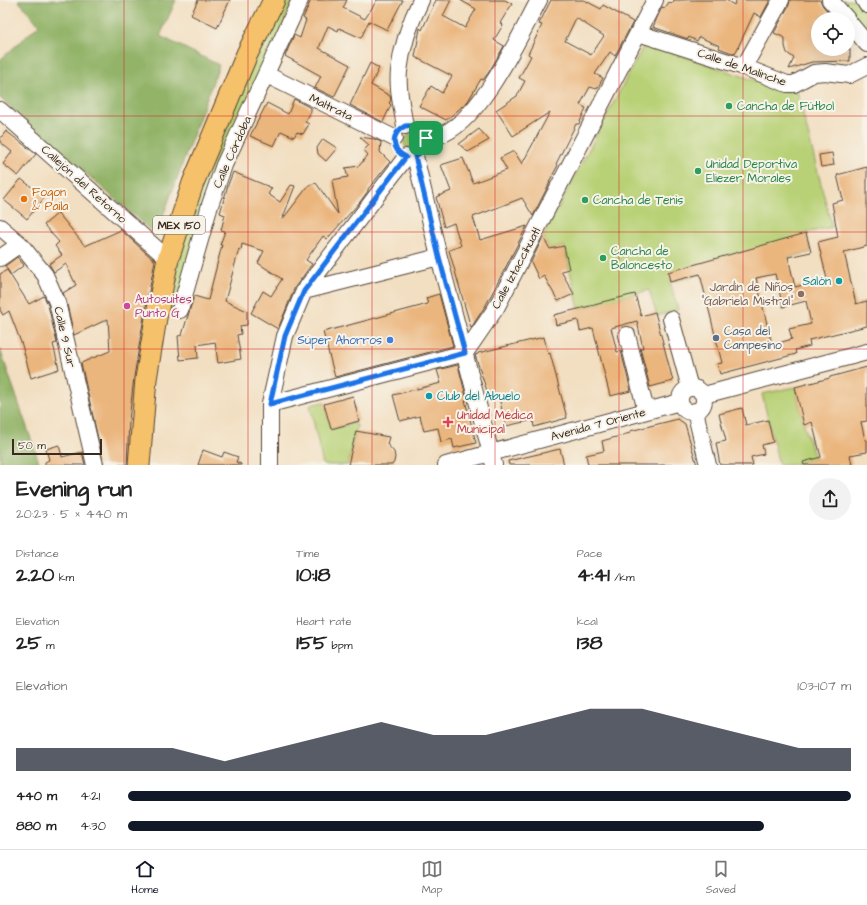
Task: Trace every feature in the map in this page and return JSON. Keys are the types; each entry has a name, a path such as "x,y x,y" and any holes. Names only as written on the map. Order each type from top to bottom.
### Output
{"main road":[{"name":"MEX 150","path":"139,465 146,379 168,259 193,184 247,54 274,0"}],"street":[{"name":"Calle Córdoba","path":"180,310 210,205 224,165 267,75 300,0"},
{"path":"405,126 400,98 399,72 404,44 412,18 421,0"},
{"path":"426,138 438,136 451,129 466,116 491,88 539,0"},
{"name":"Calle Iztaccíhuatl","path":"465,353 496,308 655,0"},
{"path":"744,67 781,0"},
{"path":"830,0 840,12"},
{"path":"864,0 867,5"},
{"path":"855,30 867,44"},
{"name":"Calle de Malinche","path":"638,33 744,67 787,84 794,84 814,73 825,72 849,75 867,66"},
{"name":"Maltrata","path":"267,75 394,138"},
{"name":"Callejón del Retorno","path":"0,110 168,259"},
{"path":"405,126 415,126 420,129 426,138 425,147 420,154 411,156 398,152 394,138 398,131 405,126"},
{"path":"411,156 493,459"},
{"path":"270,465 270,404 285,336 304,291 411,156"},
{"name":"Calle 9 Sur","path":"0,227 20,244 45,276 58,302 95,465"},
{"path":"0,258 20,244"},
{"path":"304,291 439,257"},
{"path":"671,319 697,391 703,404 699,410 688,411 680,402 683,392 697,391 867,352"},
{"path":"627,335 646,411"},
{"path":"270,404 465,353"},
{"name":"Avenida 7 Oriente","path":"446,465 493,459 646,411 680,402"},
{"path":"695,411 708,465"}],"green space":[{"path":"18,0 176,0 160,36 219,65 156,235 0,98 0,60 39,25"},
{"path":"284,0 293,0 172,310 165,309 200,186 255,60"},
{"path":"837,0 857,0 867,14 867,37 855,22 855,12 847,12"},
{"name":"Unidad Deportiva Eliezer Morales","path":"645,43 788,92 797,91 832,227 806,233 811,252 772,261 728,267 670,282 678,310 657,316 649,290 579,309 564,246 550,249 543,237"},
{"path":"411,135 416,137 418,142 416,147 411,149 406,147 404,142 406,137"},
{"path":"0,349 40,465 0,465"},
{"path":"795,387 804,425 815,459 791,465 779,465 762,394"},
{"path":"324,402 331,429 355,423 357,425 348,465 323,465 310,405"}],"building":[{"path":"198,0 230,0 217,28 191,15"},
{"path":"311,0 347,0 343,8 365,19 377,0 403,0 387,30 369,21 361,38 339,28 338,31 328,26 319,48 350,65 334,97 315,88 321,76 285,56 294,35 300,38 306,20 303,18"},
{"path":"436,0 451,0 443,16 465,28 476,9 460,0 505,0 512,4 500,23 503,25 494,40 504,46 489,72 483,80 481,79 468,101 446,120 419,106 431,86 442,93 452,76 415,57 420,28 422,30"},
{"path":"551,0 584,0 601,9 603,5 633,22 615,56 610,52 595,74 603,78 597,89 590,87 580,105 586,108 579,124 576,124 556,164 558,165 533,216 522,198 473,217 480,240 527,226 486,305 471,328 449,250 461,246 454,223 444,227 436,197 451,191 441,165 463,158 473,183 507,170 500,158 514,151 522,164 550,112 513,136 496,110 517,96 525,81 519,78 531,56 528,54 542,25 539,24","holes":["576,18 604,36 591,55 565,41"]},
{"path":"674,0 726,0 734,5 736,0 770,0 761,17 754,13 735,54 719,48 720,46 699,37 697,41 689,37 688,39 653,27 662,7 665,8 669,2 673,3"},
{"path":"790,0 820,0 828,12 811,12 811,56 850,56 850,61 812,62 789,69 794,58 787,53 785,38 774,33 789,5"},
{"path":"370,63 379,68 371,85 390,96 391,100 389,103 391,105 383,122 350,105"},
{"path":"294,99 311,108 311,112 305,122 309,124 303,134 297,132 294,137 281,131 274,146 250,136 267,103 288,114"},
{"path":"479,129 489,140 468,152 459,144"},
{"path":"6,131 36,154 18,176 3,164 12,152 0,142 0,139"},
{"path":"360,137 374,139 381,142 380,152 390,162 368,189 360,202 327,239 323,236 306,260 312,264 295,287 278,329 251,313 263,291 271,296 282,279 258,263 264,251 242,244 241,250 239,249 225,301 247,311 247,325 240,326 241,334 237,335 241,359 218,363 215,342 197,345 198,358 180,360 178,336 182,335 194,296 208,300 222,245 220,245 225,231 221,230 225,215 220,213 233,172 272,188 268,194 280,202 291,185 295,186 282,220 309,185 316,183 338,214 332,180 348,177 345,168 359,166 368,155 364,150 369,145"},
{"path":"323,139 337,148 326,161 318,154 317,148"},
{"path":"832,153 834,165 821,167 819,155"},
{"path":"867,167 867,246 844,252 856,304 867,301 867,326 809,340 810,346 795,350 796,354 720,374 717,364 722,363 700,274 670,282 668,272 806,233 811,252 788,257 795,287 827,279 818,242 838,237 832,203 843,200 837,175","holes":["775,274 783,307 806,301 811,324 789,329 792,339 772,345 756,278"]},
{"name":"Fogon & Paila","path":"21,179 45,197 27,219 4,200"},
{"path":"58,213 85,246 121,230 155,261 134,377 129,421 127,465 104,465 81,363 110,351 108,319 74,335 63,293 76,285 66,264 54,272 49,264 62,255 55,246 59,242 44,225"},
{"path":"543,237 550,249 564,246 569,269 561,271 574,294 558,301 544,276 539,279 531,262"},
{"path":"17,257 24,265 11,275 5,266"},
{"path":"7,270 29,304 44,296 48,305 57,343 53,344 59,369 31,378 22,345 9,311 3,315 0,310 0,274"},
{"name":"Súper Ahorros","path":"439,294 453,346 335,377 323,332 428,304 426,298"},
{"path":"635,294 641,316 655,312 673,381 650,387 640,348 643,348 637,321 611,328 617,352 621,351 631,391 610,396 593,328 580,331 578,320 556,325 554,315"},
{"path":"544,337 548,354 550,353 567,418 534,427 533,420 506,426 498,394 489,397 475,355"},
{"path":"458,365 476,443 454,448 452,439 441,442 438,428 424,431 420,416 400,421 393,395 441,383 437,370"},
{"path":"867,367 867,421 861,422 865,440 867,440 867,452 850,455 852,465 804,465 803,462 821,457 812,422 804,425 795,387"},
{"path":"353,396 359,421 331,429 324,404"},
{"path":"742,408 746,425 768,420 773,442 762,445 764,454 751,457 753,465 720,465 716,443 726,441 719,414"},
{"path":"678,419 685,424 697,465 588,465 586,455 604,451 602,441 630,433 630,431"},
{"path":"356,431 389,437 387,444 394,452 395,457 392,465 348,465"},
{"path":"59,445 62,457 82,452 85,465 45,465 45,462 49,460 46,449"},
{"path":"560,449 564,465 509,465 508,461"},
{"path":"203,450 222,457 224,452 238,457 236,462 241,465 198,465"}],"place":[{"name":"Cancha de Fútbol","path":"729,106"},
{"name":"Unidad Deportiva Eliezer Morales","path":"698,171"},
{"name":"Fogon & Paila","path":"24,199"},
{"name":"Cancha de Tenis","path":"585,200"},
{"name":"Cancha de Baloncesto","path":"603,258"},
{"name":"Salón","path":"839,281"},
{"name":"Jardin de Niños \"Gabriela Mistral\"","path":"801,294"},
{"name":"Autosuites Punto G","path":"127,306"},
{"name":"Casa del Campesino","path":"716,338"},
{"name":"Súper Ahorros","path":"390,340"},
{"name":"Club del Abuelo","path":"429,396"},
{"name":"Unidad Médica Municipal","path":"448,422"}],"route":[{"path":"405,126 415,126 420,129 426,138 423,151 415,156 439,257 465,353 270,404 285,336 304,291 406,157 398,152 396,148 394,138 396,134 405,126"}]}
